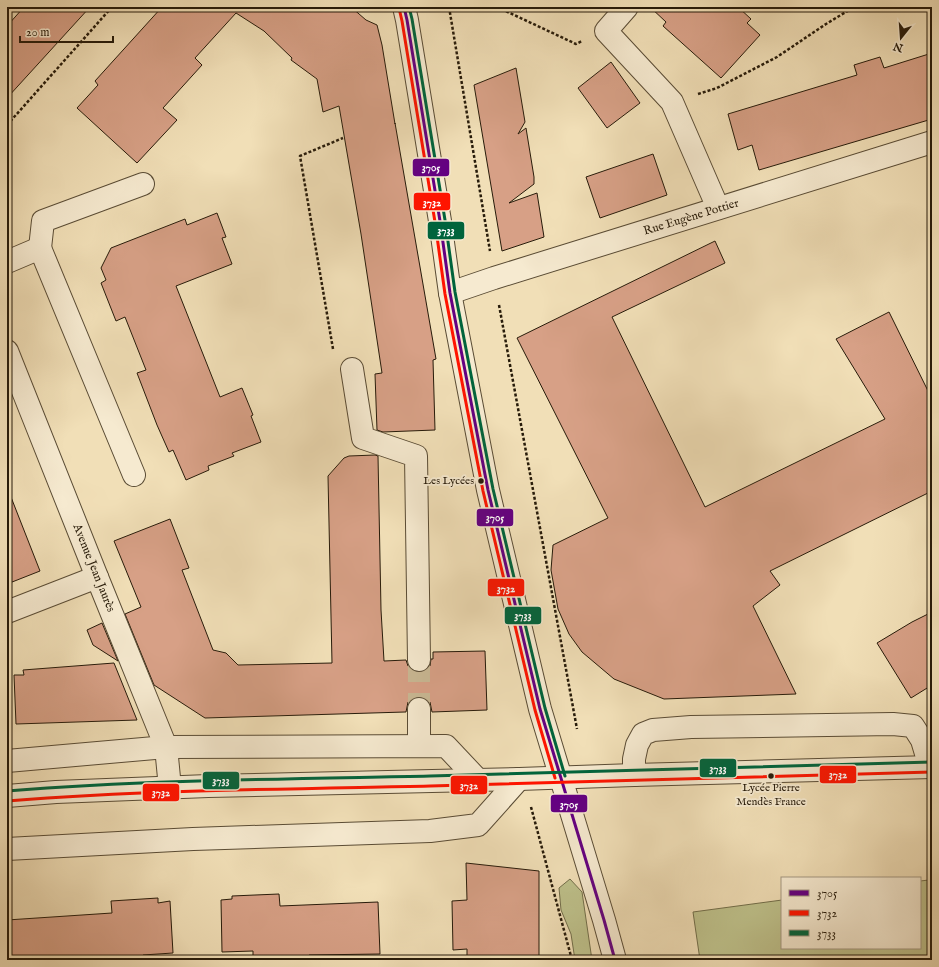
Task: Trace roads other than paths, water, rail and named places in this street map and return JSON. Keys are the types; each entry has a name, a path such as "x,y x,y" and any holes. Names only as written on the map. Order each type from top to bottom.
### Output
{"street":[{"path":"404,7 440,221 450,293 488,490 540,709 616,960"},
{"path":"627,7 606,31 672,102 718,208"},
{"name":"Rue Eugène Pottier","path":"450,293 932,142"},
{"path":"134,475 40,248 43,221 143,184"},
{"path":"7,262 40,248"},
{"name":"Avenue Jean Jaurès","path":"7,351 166,747 170,788"},
{"path":"352,370 363,438 416,456 419,660"},
{"path":"7,612 97,577"},
{"path":"419,709 419,746"},
{"path":"7,796 56,792 208,786 518,779 931,766 922,740 913,726 893,724 691,727 653,730 643,734 637,745 634,759 634,775"},
{"path":"7,760 166,747 446,746 478,780"},
{"path":"7,849 193,839 430,831 478,825 518,779"}],"tunnel":[{"path":"419,660 419,709"}],"place":[{"name":"Les Lycées","path":"481,481"},
{"name":"Lycée Pierre Mendès France","path":"771,776"}]}
